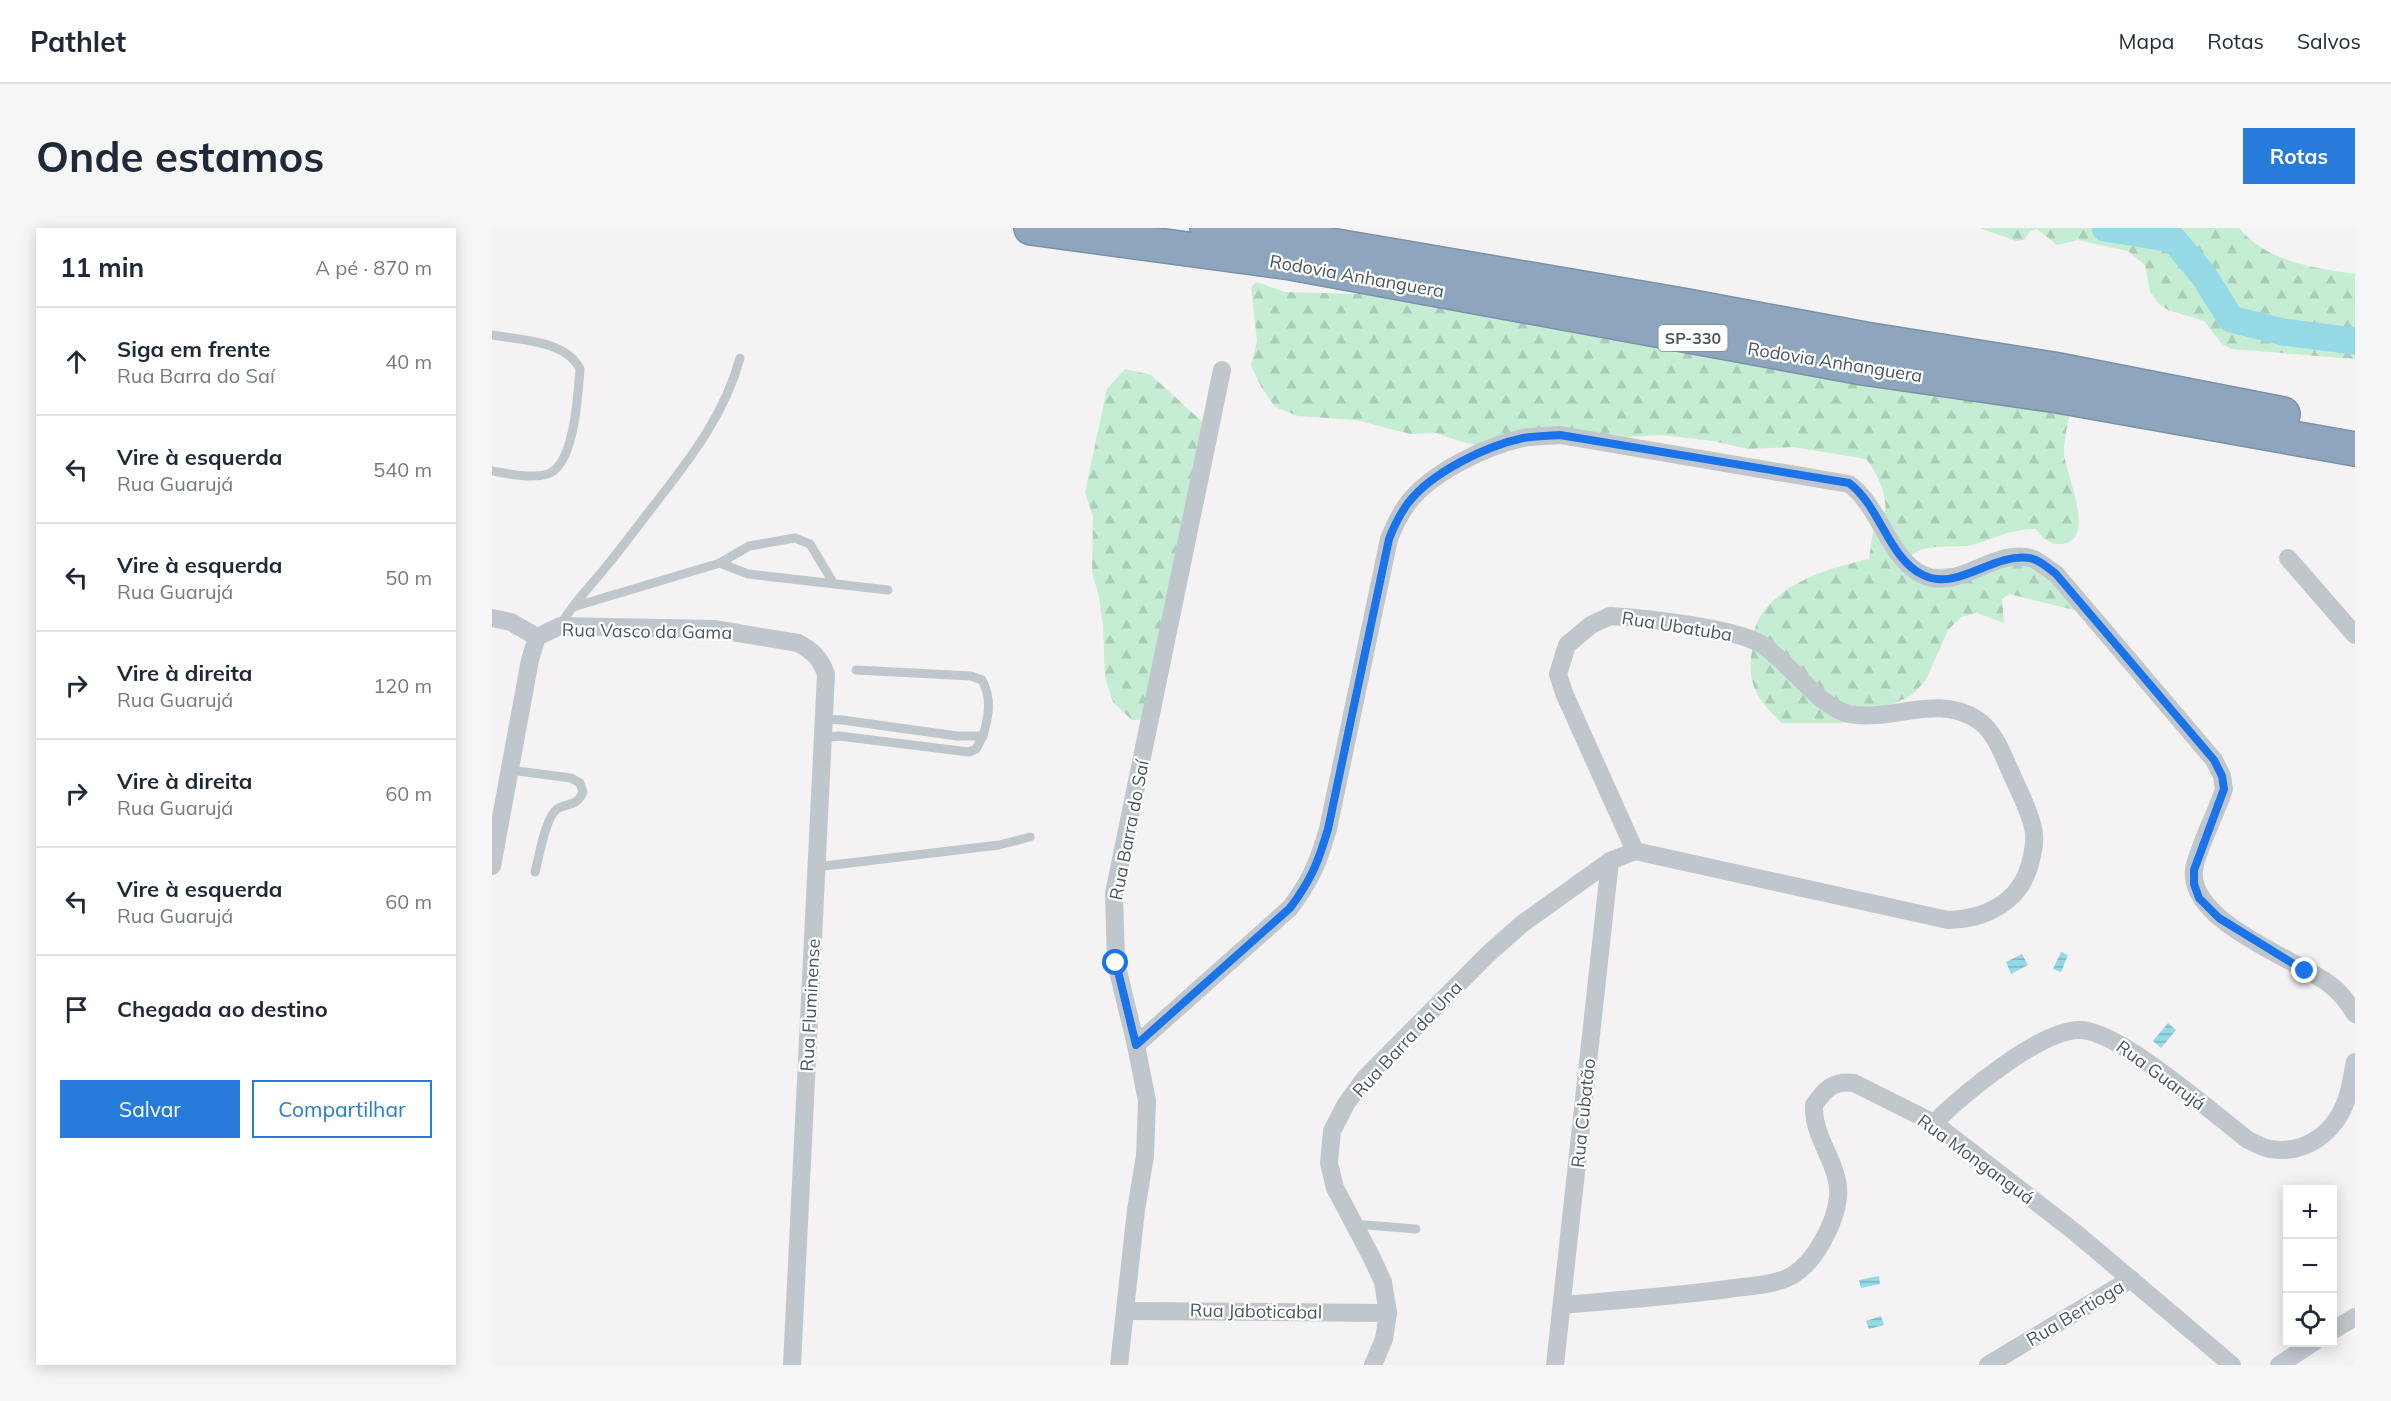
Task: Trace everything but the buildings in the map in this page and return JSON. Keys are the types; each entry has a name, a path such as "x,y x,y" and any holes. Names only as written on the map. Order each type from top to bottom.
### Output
{"highway":[{"name":"Rodovia Anhanguera","path":"1031,228 1291,263 1796,356 2058,396 2355,449"},
{"name":"Rodovia Anhanguera","path":"1207,228 1295,239 1682,305 1865,339 2053,369 2355,428"}],"street":[{"name":"Rua Barra do Saí","path":"1119,1365 1145,1156 1147,1101 1116,963 1114,893 1222,370"},
{"path":"1136,1045 1290,908 1307,885 1319,861 1328,829 1389,539 1397,519 1409,501 1428,483 1490,448 1524,438 1560,435 1849,483 1864,496 1909,565 1935,580 1948,579 2014,558 2031,558 2044,565 2056,574 2214,760 2222,776 2224,789 2194,870 2194,884 2199,898 2219,918 2327,982 2346,999 2355,1014"},
{"path":"2288,558 2355,634"},
{"name":"Rua Ubatuba","path":"1610,616 1737,634 1758,642 1776,654 1829,705 1848,714 1868,715 1933,707 1961,712 1979,721 1992,735 2002,752 2034,830 2032,855 2026,879 2012,897 1992,912 1968,920 1948,920 1635,851 1564,693 1558,674 1567,645 1591,625 1610,616"},
{"path":"492,618 511,622 537,637"},
{"name":"Rua Vasco da Gama","path":"492,866 530,660 537,637 560,626 714,629 798,643 810,650"},
{"name":"Rua Fluminense","path":"792,1365 826,674 821,660 810,650"},
{"name":"Rua Barra da Una","path":"1373,1365 1384,1340 1388,1313 1383,1282 1335,1188 1329,1163 1332,1131 1346,1104 1365,1078 1488,954 1522,924 1610,861 1635,851"},
{"name":"Rua Cubatão","path":"1555,1365 1610,861"},
{"name":"Rua Guarujá","path":"1934,1123 1966,1093 2044,1039 2062,1032 2081,1030 2100,1034 2139,1056 2248,1140 2268,1148 2289,1150 2310,1144 2327,1132 2338,1118 2347,1098 2355,1062"},
{"name":"Rua Monganguá","path":"1562,1305 1690,1294 1763,1284 1793,1275 1822,1243 1837,1206 1838,1184 1817,1126 1814,1105 1833,1085 1839,1082 1854,1083 1934,1123 2076,1233 2232,1365"},
{"name":"Rua Bertioga","path":"1988,1365 2131,1279"},
{"name":"Rua Jaboticabal","path":"1125,1311 1388,1313"},
{"path":"2337,1328 2355,1317"},
{"path":"2279,1365 2306,1347"}],"lane":[{"path":"492,335 549,346 564,352 576,361 580,369 575,420 562,462 556,469 549,474 536,475 492,471"},
{"path":"560,626 571,608 605,569 694,453 717,417 733,384 740,358"},
{"path":"571,608 720,563 748,546 795,538 810,544 834,584"},
{"path":"720,563 748,574 888,590"},
{"path":"823,738 839,736 969,752 976,749 983,736 989,693 982,680 971,676 856,670"},
{"path":"824,719 957,736 983,736"},
{"path":"510,770 571,778 580,783 583,792 580,799 572,805 557,809 550,817 535,873"},
{"path":"816,867 999,845 1030,837"},
{"path":"1353,1224 1416,1229"}],"green space":[{"path":"1980,228 2239,228 2263,248 2292,262 2355,274 2355,359 2232,349 2222,344 2204,321 2168,310 2159,304 2150,291 2145,265 2128,251 2078,240 2057,245 2037,229 2030,231 2024,240 2016,241"},
{"path":"1256,282 1285,292 1357,294 1367,289 2070,411 2064,452 2079,521 2077,533 2071,541 2058,544 2045,539 2036,529 2019,530 1972,545 1934,547 1919,551 1912,555 1910,564 1918,569 1955,568 2032,560 2078,611 2009,594 2002,599 2004,623 1977,613 1961,617 1948,630 1926,680 1912,695 1868,716 1843,723 1782,723 1761,700 1753,683 1751,663 1756,626 1766,609 1777,597 1805,579 1837,567 1869,559 1874,530 1884,513 1885,498 1874,470 1866,459 1793,447 1748,449 1713,441 1661,435 1604,438 1564,434 1484,447 1436,433 1410,434 1356,420 1298,416 1275,407 1251,366 1257,341 1251,287"},
{"path":"1125,369 1151,375 1209,428 1158,719 1132,720 1113,702 1105,677 1103,625 1092,572 1093,517 1085,492 1107,389"}],"water":[{"path":"2061,952 2068,955 2061,972 2053,969"},
{"path":"2022,954 2028,965 2011,974 2006,962"},
{"path":"2168,1023 2176,1030 2161,1048 2153,1041"},
{"path":"1879,1276 1880,1284 1861,1288 1859,1280"},
{"path":"1881,1316 1884,1325 1869,1329 1866,1321"}],"waterway":[{"path":"2105,228 2173,239 2204,276 2231,319 2283,332 2355,341"}],"route":[{"path":"1116,963 1136,1045 1290,908 1307,885 1319,861 1328,829 1389,539 1397,519 1409,501 1428,483 1490,448 1524,438 1560,435 1849,483 1864,496 1909,565 1935,580 1948,579 2014,558 2031,558 2044,565 2056,574 2214,760 2222,776 2224,789 2220,803 2194,870 2194,884 2199,898 2219,918 2305,971"}]}
